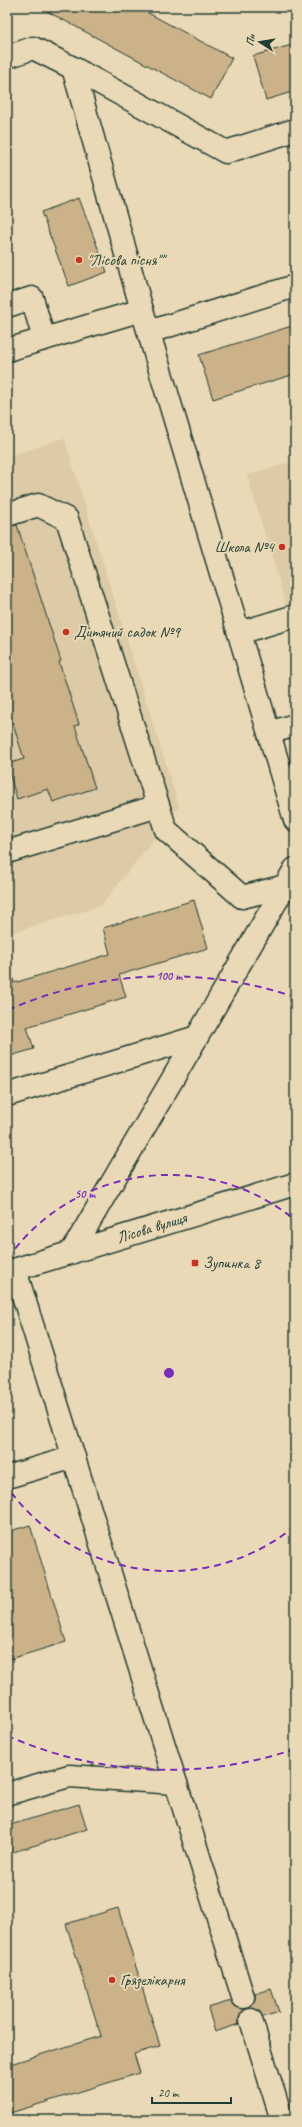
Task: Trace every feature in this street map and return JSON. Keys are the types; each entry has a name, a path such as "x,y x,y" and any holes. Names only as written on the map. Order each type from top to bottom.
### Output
{"street":[{"path":"7,57 33,48 73,68 226,152 295,130"},
{"path":"73,68 142,310 295,820"},
{"path":"149,332 295,286"},
{"path":"7,306 32,298 44,339"},
{"path":"7,350 142,310"},
{"path":"7,515 38,505 67,519 166,830 242,897 291,878"},
{"path":"239,633 295,616"},
{"path":"269,733 295,725"},
{"path":"7,852 158,806"},
{"path":"71,1252 291,878"},
{"path":"7,1095 197,1037"},
{"name":"Лісова вулиця","path":"11,1271 295,1184"},
{"path":"11,1271 74,1457 243,1997"},
{"path":"7,1477 74,1457"},
{"path":"7,1794 70,1776 176,1784"},
{"path":"251,2020 282,2120"}],"shaded area":[{"name":"Дитячий садок №9","path":"64,438 179,807 101,906 7,934 7,457"},
{"name":"Школа №4","path":"295,461 295,634 247,475"}],"building":[{"path":"39,7 137,7 232,58 211,99"},
{"path":"295,44 295,91 266,100 253,56"},
{"path":"79,198 107,272 69,286 41,212"},
{"path":"295,325 295,374 213,399 199,355"},
{"path":"17,525 61,661 59,662 79,724 75,726 95,788 53,802 48,789 17,799 7,766 7,764 24,759 7,705 7,527"},
{"path":"194,900 208,948 119,975 126,997 27,1027 34,1049 7,1057 7,978 13,977 14,983 110,954 103,928"},
{"path":"30,1525 66,1642 7,1660 7,1532"},
{"path":"79,1804 87,1829 7,1854 7,1826"},
{"name":"Грязелікарня","path":"118,1908 160,2046 134,2054 140,2073 7,2114 7,2065 101,2036 66,1924"},
{"path":"271,1989 279,2012 263,2017 259,2011 248,2008 255,2000 255,1994"},
{"path":"231,2001 235,2006 246,2009 239,2017 239,2024 215,2032 208,2008"}],"place":[{"name":"\"Лісова пісня\"\"","path":"79,260"},
{"name":"Школа №4","path":"282,547"},
{"name":"Дитячий садок №9","path":"66,632"},
{"name":"Зупинка 8","path":"195,1263"},
{"name":"Грязелікарня","path":"112,1980"}]}
